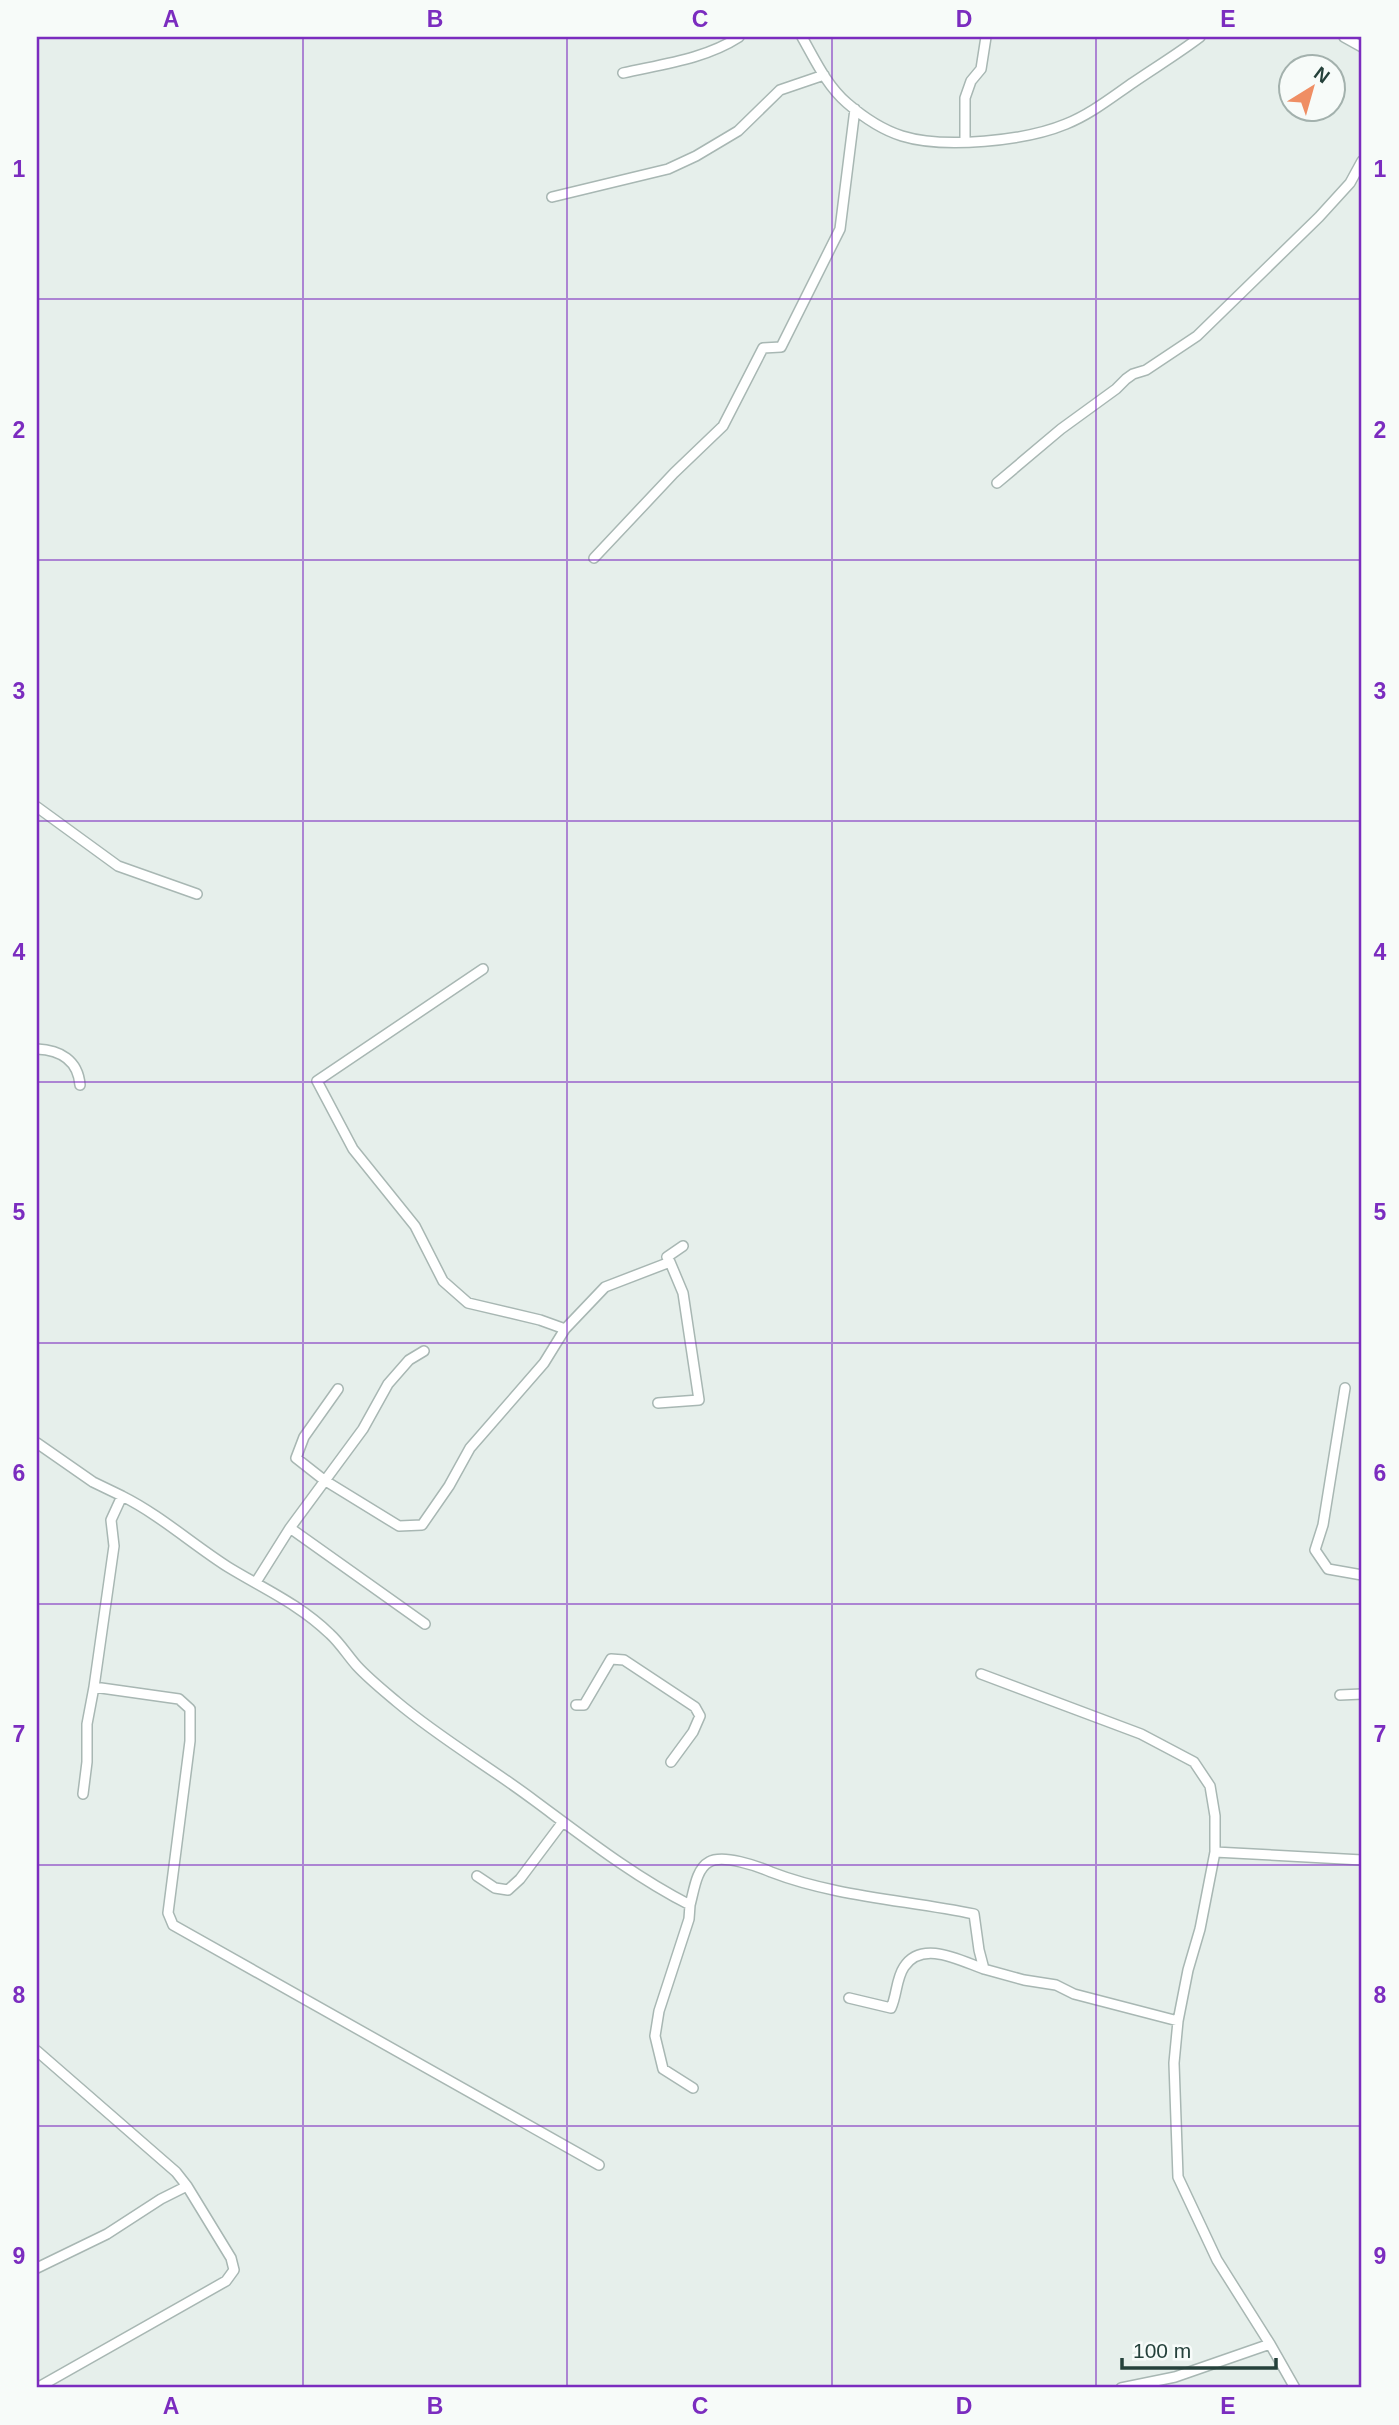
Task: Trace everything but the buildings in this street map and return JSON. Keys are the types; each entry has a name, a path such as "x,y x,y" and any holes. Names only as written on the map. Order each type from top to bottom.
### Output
{"street":[{"path":"623,73 709,52 739,37"},
{"path":"802,37 832,88 855,109 901,136 934,142 965,142 1042,132 1066,124 1099,107 1200,37"},
{"path":"965,142 965,98 971,80 981,69 986,37"},
{"path":"1344,37 1362,47"},
{"path":"552,197 677,165 738,131 780,90 824,75"},
{"path":"594,558 674,473 723,426 763,348 781,347 840,229 855,109"},
{"path":"997,483 1060,429 1126,379 1146,370 1197,336 1338,197 1350,183 1362,161"},
{"path":"37,807 118,866 197,894"},
{"path":"483,969 317,1081 353,1149 415,1226 443,1282 467,1303 540,1320 565,1329"},
{"path":"37,1049 61,1053 67,1057 77,1070 80,1085"},
{"path":"658,1403 699,1400 683,1293 667,1257 683,1246"},
{"path":"338,1389 304,1437 296,1458 324,1480 399,1526 422,1525 449,1486 470,1448 544,1363 565,1329 604,1287 670,1262"},
{"path":"256,1582 290,1528 363,1430 388,1384 409,1360 424,1351"},
{"path":"1345,1388 1323,1525 1315,1550 1328,1569 1362,1575"},
{"path":"37,1443 93,1482 122,1496 182,1533 229,1567 306,1613 332,1635 359,1669 439,1736 535,1801 562,1823 690,1905"},
{"path":"83,1794 87,1762 87,1724 114,1546 111,1520 122,1496"},
{"path":"290,1528 425,1624"},
{"path":"576,1705 584,1705 611,1660 624,1660 695,1707 700,1716 693,1732 671,1762"},
{"path":"981,1674 1141,1734 1194,1762 1210,1786 1215,1816 1215,1853 1178,2021 1174,2063 1178,2177 1217,2260 1295,2388"},
{"path":"94,1687 179,1699 190,1709 190,1741 179,1813 169,1913 173,1925 599,2165"},
{"path":"1340,1695 1362,1694"},
{"path":"477,1877 495,1888 508,1890 520,1879 562,1823"},
{"path":"1215,1853 1362,1860"},
{"path":"693,2088 663,2069 655,2036 659,2011 689,1919 690,1905 700,1871 708,1862 719,1859 754,1865 798,1882 974,1914 984,1969"},
{"path":"849,1998 891,2008 904,1966 915,1957 933,1952 984,1969 1056,1985 1074,1994 1178,2021"},
{"path":"37,2051 150,2148 187,2186 231,2258 234,2270 226,2281 37,2388"},
{"path":"38,2265 107,2234 187,2186"},
{"path":"1121,2388 1175,2377 1270,2344"}]}
